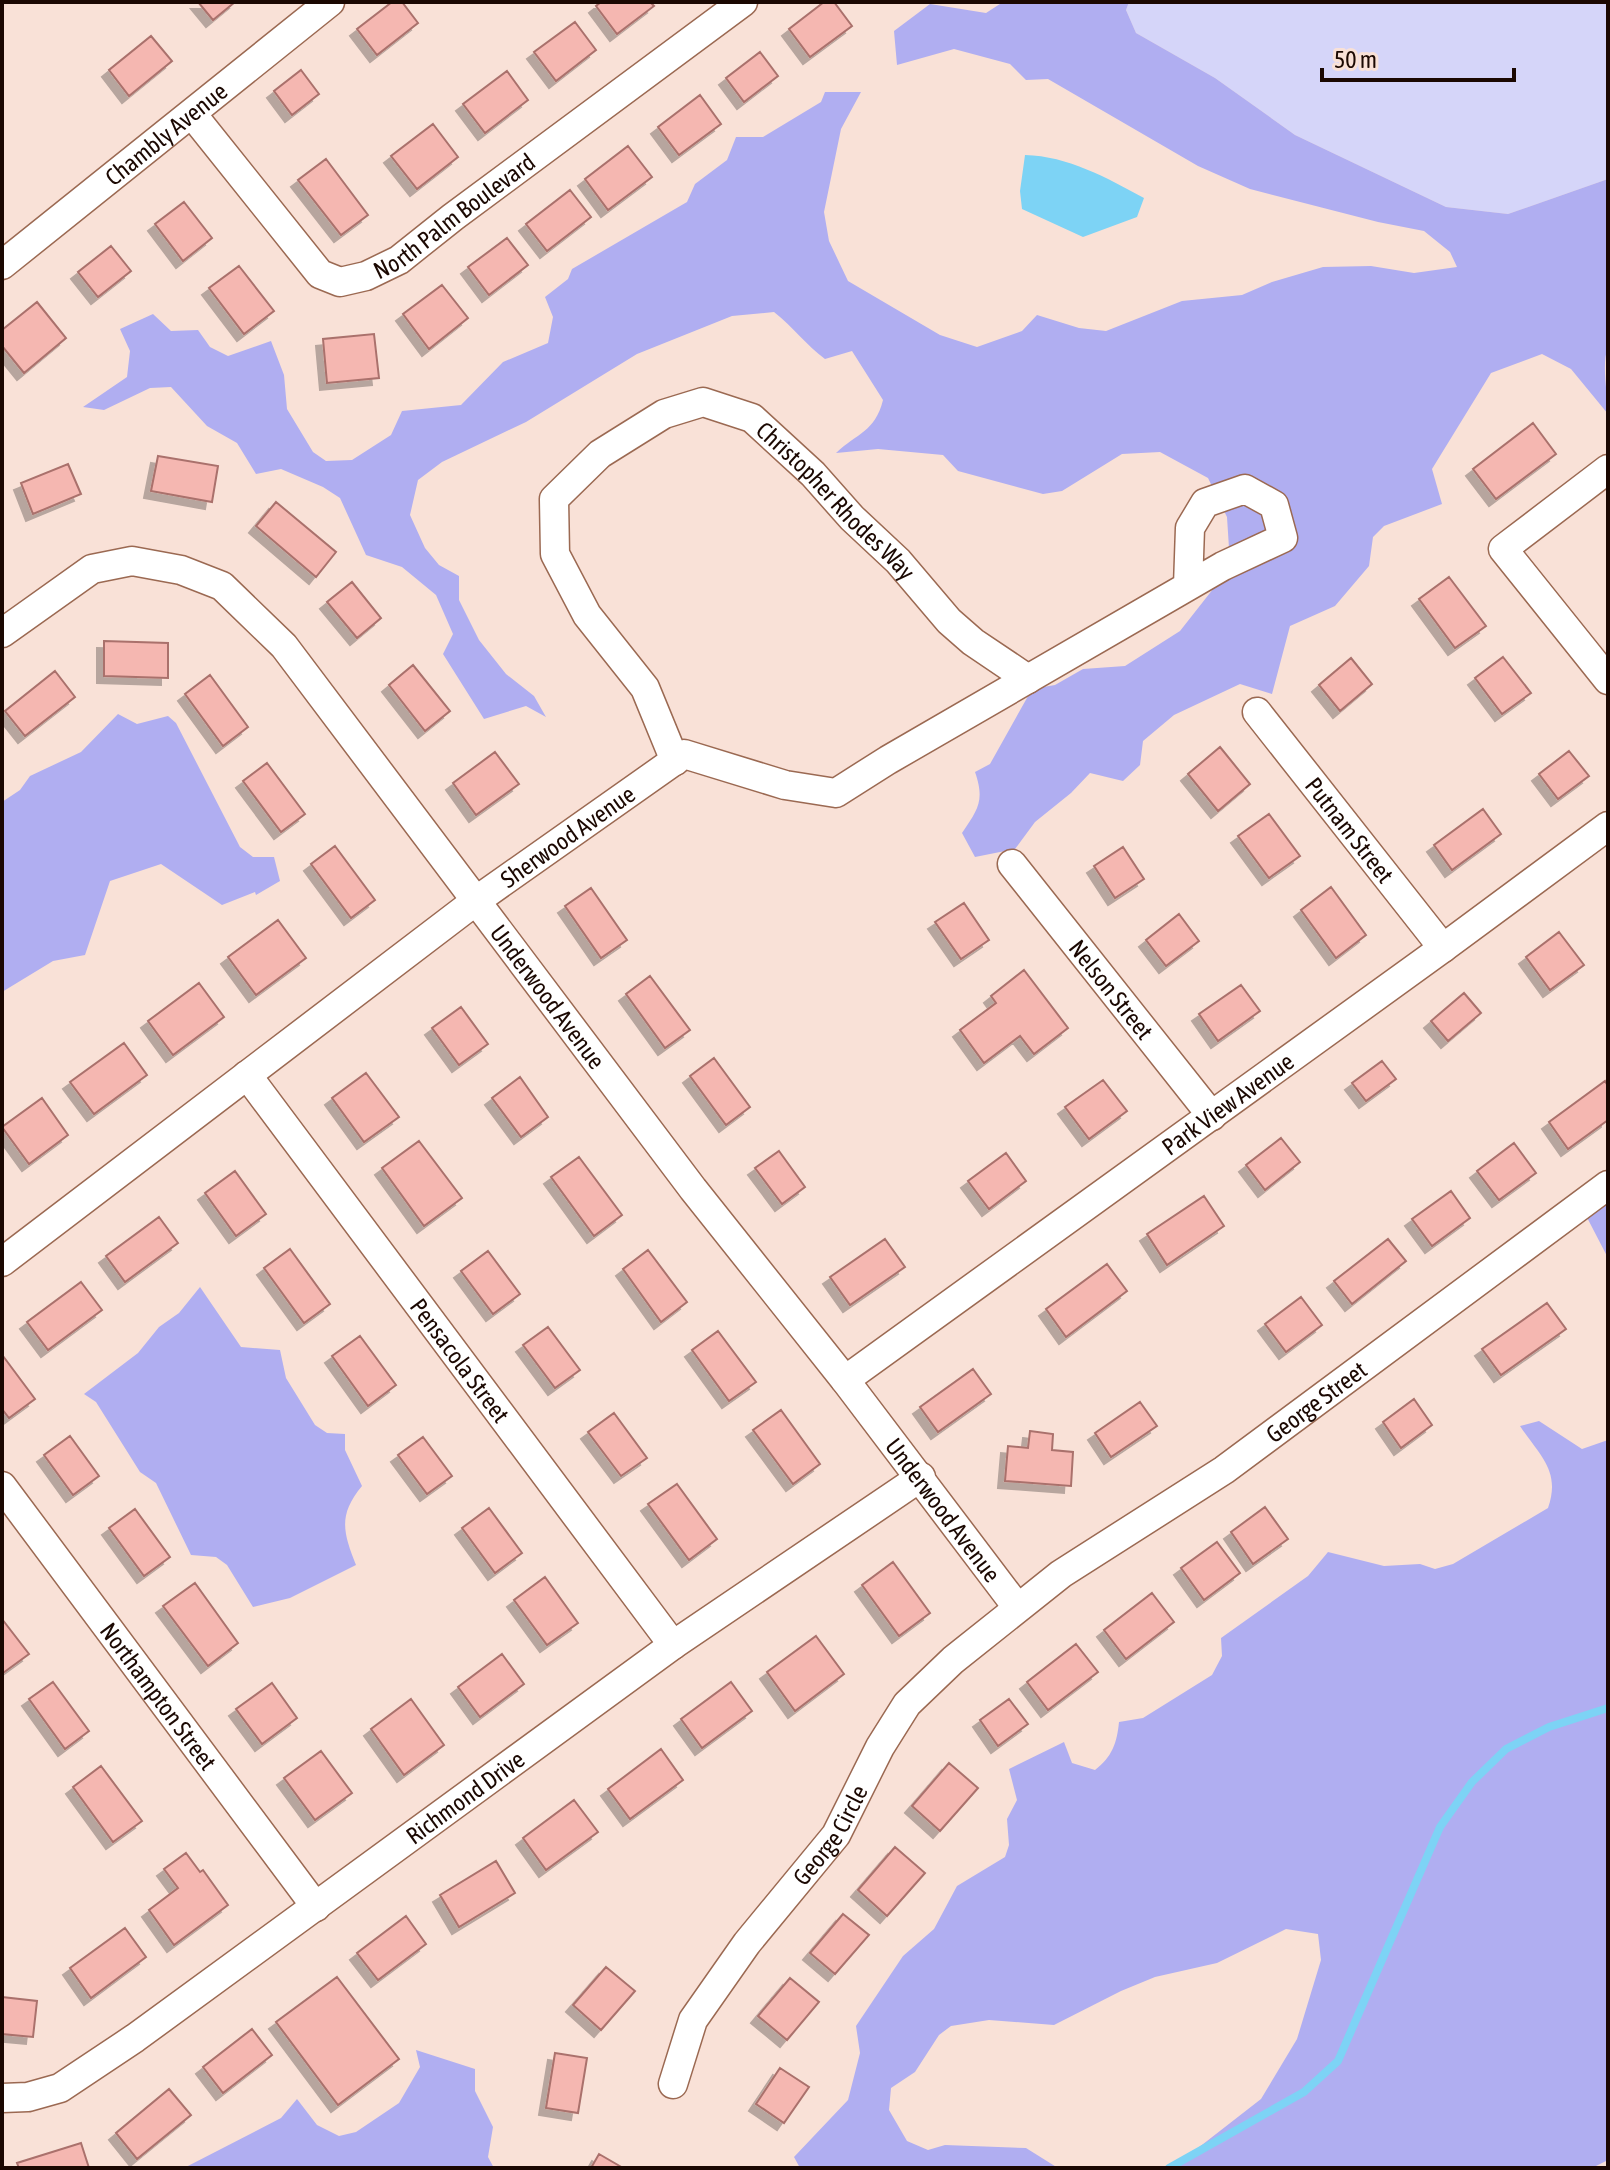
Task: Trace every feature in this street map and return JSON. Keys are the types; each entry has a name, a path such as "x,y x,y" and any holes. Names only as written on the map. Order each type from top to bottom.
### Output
{"street":[{"name":"Chambly Avenue","path":"2,265 330,2"},
{"name":"North Palm Boulevard","path":"192,114 320,274 340,282 366,276 399,260 743,2"},
{"name":"Christopher Rhodes Way","path":"675,761 645,688 587,615 555,554 554,499 600,454 664,414 703,402 752,418 813,474 852,518 898,561 949,621 973,642 1028,679"},
{"path":"1608,469 1503,549 1608,680"},
{"name":"Underwood Avenue","path":"2,633 92,569 132,561 181,570 222,586 284,646 693,1189 921,1477 1017,1607"},
{"path":"675,761 684,754 785,785 836,793 1188,586"},
{"name":"Putnam Street","path":"1257,712 1443,948"},
{"name":"Sherwood Avenue","path":"2,1262 477,900 675,761"},
{"name":"Park View Avenue","path":"845,1380 1608,826"},
{"name":"Nelson Street","path":"1012,864 1212,1116"},
{"name":"Pensacola Street","path":"247,1075 673,1645"},
{"name":"George Street","path":"1017,1607 1061,1574 1224,1470 1608,1185"},
{"name":"Richmond Drive","path":"2,2098 28,2097 60,2088 135,2038 673,1645 921,1477"},
{"name":"Northampton Street","path":"2,1486 316,1907"},
{"name":"George Circle","path":"673,2084 693,2020 747,1943 836,1835 880,1747 907,1704 953,1660 1017,1607"}],"shaded area":[{"path":"1003,2 1129,2 1126,10 1136,33 1215,78 1295,135 1446,207 1508,214 1608,179 1608,347 1605,371 1608,414 1571,369 1542,354 1491,373 1432,469 1442,504 1384,526 1373,537 1369,566 1335,606 1290,626 1272,694 1240,684 1174,715 1143,741 1140,765 1123,781 1090,773 1035,822 1015,849 975,857 962,833 980,798 975,772 990,764 1032,689 1055,685 1083,669 1125,666 1180,631 1217,584 1229,548 1227,517 1208,478 1160,452 1122,454 1062,491 1043,494 958,471 943,455 878,449 836,453 870,426 883,400 852,351 825,359 774,312 732,316 637,354 526,422 442,462 418,480 410,515 425,548 439,565 459,576 459,600 479,640 506,674 534,696 546,717 526,706 484,719 443,654 453,634 436,595 402,567 366,555 340,498 281,469 256,474 237,443 207,426 171,387 150,388 104,410 83,407 127,377 130,351 120,329 153,314 171,331 198,330 210,347 228,356 271,341 284,375 287,409 313,452 326,461 352,460 391,435 402,411 461,405 503,362 548,343 553,317 545,297 568,279 572,269 687,202 695,184 727,160 736,137 763,137 821,102 825,92 861,92 841,129 824,212 829,241 848,281 940,335 977,347 1022,331 1037,315 1079,328 1106,331 1182,301 1242,295 1272,282 1323,267 1371,266 1414,273 1457,267 1450,252 1424,231 1250,189 1198,166 1048,79 1026,80 1010,64 954,49 897,65 894,31 930,4 986,13"},
{"path":"1129,2 1608,2 1608,179 1508,214 1446,207 1295,135 1215,78 1136,33 1126,10"},
{"path":"1025,155 1072,164 1144,198 1137,217 1083,237 1022,209 1020,191"},
{"path":"118,714 137,724 168,716 176,723 240,847 253,857 274,857 280,881 256,895 255,892 222,905 161,864 110,881 85,955 53,961 2,992 2,802 20,790 30,776 81,752"},
{"path":"1608,1184 1608,1258 1580,1204"},
{"path":"200,1287 241,1347 280,1350 286,1378 315,1425 327,1433 345,1434 345,1450 362,1486 349,1506 345,1524 356,1565 290,1598 253,1607 227,1565 216,1557 191,1555 156,1483 140,1472 96,1402 84,1394 138,1353 159,1327 179,1313"},
{"path":"1539,1421 1582,1449 1608,1440 1608,2160 1592,2168 1168,2168 1261,2099 1297,2039 1321,1960 1318,1934 1286,1929 1217,1963 1155,1977 1121,1991 1054,2025 989,2020 951,2026 939,2035 915,2072 891,2088 889,2110 907,2141 928,2150 945,2145 1026,2148 1058,2168 800,2168 794,2157 848,2100 860,2053 856,2026 903,1956 934,1929 957,1886 1005,1857 1009,1845 1007,1819 1017,1800 1009,1769 1064,1742 1072,1763 1095,1770 1113,1749 1119,1722 1143,1718 1212,1675 1222,1656 1221,1638 1308,1576 1328,1552 1384,1566 1420,1564 1435,1569 1453,1564 1548,1508 1552,1484 1550,1474 1541,1455 1520,1426"},
{"path":"416,2050 475,2069 475,2091 493,2127 488,2157 494,2168 184,2168 281,2118 297,2099 317,2125 339,2136 356,2132 399,2103 420,2067"}],"building":[{"path":"198,2 235,2 213,20"},
{"path":"392,2 402,2 418,23 377,55 357,29"},
{"path":"601,2 650,2 654,6 617,34 596,6"},
{"path":"824,2 834,2 852,26 810,57 789,29"},
{"path":"575,22 596,50 556,81 534,52"},
{"path":"151,36 172,61 129,96 109,70"},
{"path":"760,52 778,76 744,102 726,78"},
{"path":"301,70 319,94 292,115 274,91"},
{"path":"507,71 528,100 485,133 463,104"},
{"path":"700,95 721,124 679,155 658,127"},
{"path":"433,124 458,157 417,189 391,156"},
{"path":"628,146 652,177 608,210 585,179"},
{"path":"326,159 368,215 341,235 298,180"},
{"path":"570,190 591,217 547,251 526,224"},
{"path":"184,202 212,238 183,261 155,224"},
{"path":"507,238 528,265 489,295 468,267"},
{"path":"111,246 131,271 98,297 78,272"},
{"path":"239,266 274,311 244,334 209,288"},
{"path":"442,285 468,318 429,349 403,314"},
{"path":"37,302 66,338 24,373 2,346 2,330"},
{"path":"374,334 379,378 327,383 323,339"},
{"path":"1533,423 1556,454 1496,499 1473,469"},
{"path":"158,456 218,466 212,502 151,491"},
{"path":"68,464 81,494 33,514 21,483"},
{"path":"276,502 336,552 316,577 256,526"},
{"path":"1449,577 1486,626 1455,648 1419,599"},
{"path":"352,582 381,618 357,638 327,602"},
{"path":"104,641 168,643 168,678 104,676"},
{"path":"1503,657 1531,693 1502,714 1475,678"},
{"path":"1351,658 1372,684 1340,711 1319,685"},
{"path":"413,665 450,711 425,731 389,685"},
{"path":"55,671 75,697 25,736 5,711"},
{"path":"210,675 248,727 223,746 185,694"},
{"path":"1220,747 1250,784 1218,811 1188,774"},
{"path":"1569,751 1589,776 1558,799 1539,774"},
{"path":"495,752 519,784 476,815 453,783"},
{"path":"267,763 305,814 281,832 243,781"},
{"path":"1483,809 1501,834 1452,870 1434,845"},
{"path":"1269,814 1300,856 1269,878 1238,836"},
{"path":"335,846 375,900 351,918 311,864"},
{"path":"1123,847 1144,879 1115,898 1094,866"},
{"path":"1331,887 1366,935 1336,958 1301,910"},
{"path":"591,888 627,940 601,958 565,906"},
{"path":"964,903 989,940 961,959 935,922"},
{"path":"1179,914 1199,941 1166,966 1146,940"},
{"path":"278,920 306,958 256,995 228,957"},
{"path":"1559,932 1584,965 1550,990 1526,957"},
{"path":"1024,970 1068,1028 1034,1054 1020,1036 984,1063 960,1030 996,1003 991,996"},
{"path":"650,976 690,1030 665,1048 626,994"},
{"path":"199,983 224,1017 173,1055 148,1021"},
{"path":"1241,985 1260,1011 1218,1041 1199,1014"},
{"path":"1464,993 1481,1013 1448,1041 1431,1021"},
{"path":"461,1007 488,1044 459,1065 432,1028"},
{"path":"124,1043 147,1075 94,1114 70,1082"},
{"path":"714,1058 750,1107 726,1125 690,1076"},
{"path":"1382,1061 1396,1079 1366,1101 1352,1083"},
{"path":"366,1073 399,1117 364,1142 332,1098"},
{"path":"520,1077 548,1117 521,1137 492,1098"},
{"path":"1103,1080 1127,1111 1089,1139 1065,1107"},
{"path":"1605,1081 1608,1086 1608,1120 1568,1149 1549,1122"},
{"path":"42,1098 68,1135 29,1164 2,1127"},
{"path":"1281,1138 1300,1162 1265,1190 1246,1165"},
{"path":"419,1141 462,1198 424,1226 382,1168"},
{"path":"1514,1143 1536,1173 1499,1200 1477,1171"},
{"path":"779,1151 805,1187 782,1204 755,1168"},
{"path":"1006,1153 1026,1181 989,1209 968,1181"},
{"path":"579,1157 622,1215 594,1236 551,1177"},
{"path":"235,1171 266,1214 236,1236 205,1193"},
{"path":"1451,1191 1470,1218 1432,1246 1412,1219"},
{"path":"1204,1196 1224,1226 1167,1265 1147,1234"},
{"path":"159,1217 178,1243 125,1282 106,1256"},
{"path":"885,1239 905,1267 850,1305 830,1277"},
{"path":"1388,1239 1406,1261 1352,1304 1334,1281"},
{"path":"290,1249 330,1304 304,1323 264,1268"},
{"path":"648,1250 687,1302 661,1322 623,1269"},
{"path":"488,1251 520,1294 493,1314 461,1271"},
{"path":"1107,1264 1127,1291 1066,1337 1046,1309"},
{"path":"81,1282 102,1310 48,1350 27,1322"},
{"path":"1301,1297 1322,1325 1286,1352 1265,1324"},
{"path":"1547,1303 1566,1329 1501,1375 1482,1349"},
{"path":"548,1327 580,1370 555,1388 523,1345"},
{"path":"718,1331 756,1382 729,1401 692,1350"},
{"path":"360,1336 396,1385 368,1406 332,1356"},
{"path":"3,1356 35,1399 9,1418 2,1409"},
{"path":"973,1369 991,1394 938,1432 920,1407"},
{"path":"1414,1399 1432,1425 1401,1448 1383,1422"},
{"path":"1140,1402 1157,1426 1111,1457 1095,1433"},
{"path":"781,1410 820,1464 793,1484 753,1430"},
{"path":"614,1413 647,1458 621,1476 588,1432"},
{"path":"1030,1431 1053,1434 1052,1450 1073,1452 1071,1486 1005,1481 1008,1446 1028,1448"},
{"path":"70,1436 99,1476 73,1495 44,1455"},
{"path":"423,1437 452,1476 427,1494 398,1455"},
{"path":"677,1484 717,1539 689,1560 648,1504"},
{"path":"1265,1507 1288,1539 1253,1564 1231,1532"},
{"path":"489,1508 522,1553 495,1573 462,1528"},
{"path":"135,1509 170,1557 144,1576 109,1528"},
{"path":"1217,1542 1240,1573 1204,1600 1181,1568"},
{"path":"893,1562 930,1613 899,1636 862,1585"},
{"path":"545,1577 578,1623 547,1645 514,1600"},
{"path":"195,1583 238,1643 208,1666 163,1606"},
{"path":"1152,1593 1174,1622 1126,1659 1104,1630"},
{"path":"2,1619 29,1654 3,1673 2,1672"},
{"path":"816,1636 844,1674 795,1711 767,1672"},
{"path":"1076,1644 1098,1672 1048,1710 1027,1682"},
{"path":"502,1654 524,1684 480,1717 458,1687"},
{"path":"53,1682 89,1731 65,1749 29,1699"},
{"path":"731,1682 752,1711 702,1748 681,1719"},
{"path":"272,1683 297,1718 262,1744 236,1709"},
{"path":"411,1699 444,1745 404,1775 371,1729"},
{"path":"1009,1699 1028,1724 998,1746 980,1720"},
{"path":"661,1749 683,1780 630,1819 608,1789"},
{"path":"321,1751 352,1793 315,1820 284,1778"},
{"path":"949,1763 978,1788 940,1831 912,1806"},
{"path":"101,1766 142,1821 113,1842 73,1787"},
{"path":"574,1800 598,1832 546,1870 523,1838"},
{"path":"895,1847 925,1873 887,1916 858,1890"},
{"path":"186,1853 200,1872 203,1870 228,1905 174,1945 149,1910 178,1888 164,1869"},
{"path":"496,1861 515,1893 459,1927 440,1895"},
{"path":"843,1914 869,1935 835,1974 810,1953"},
{"path":"406,1916 426,1944 378,1980 357,1953"},
{"path":"125,1928 146,1957 91,1998 70,1968"},
{"path":"606,1967 635,1991 601,2030 573,2005"},
{"path":"337,1977 399,2059 338,2105 276,2022"},
{"path":"790,1978 819,2002 787,2040 758,2016"},
{"path":"2,1997 37,2001 33,2037 2,2034"},
{"path":"252,2029 272,2055 223,2093 203,2067"},
{"path":"555,2053 587,2058 578,2113 546,2108"},
{"path":"780,2068 809,2087 784,2123 756,2104"},
{"path":"169,2089 191,2115 137,2159 116,2133"},
{"path":"81,2143 89,2168 19,2168 17,2163"},
{"path":"599,2154 623,2168 591,2168"}],"waterway":[{"path":"1169,2168 1304,2092 1338,2061 1440,1827 1472,1782 1506,1749 1549,1727 1608,1708"}]}
